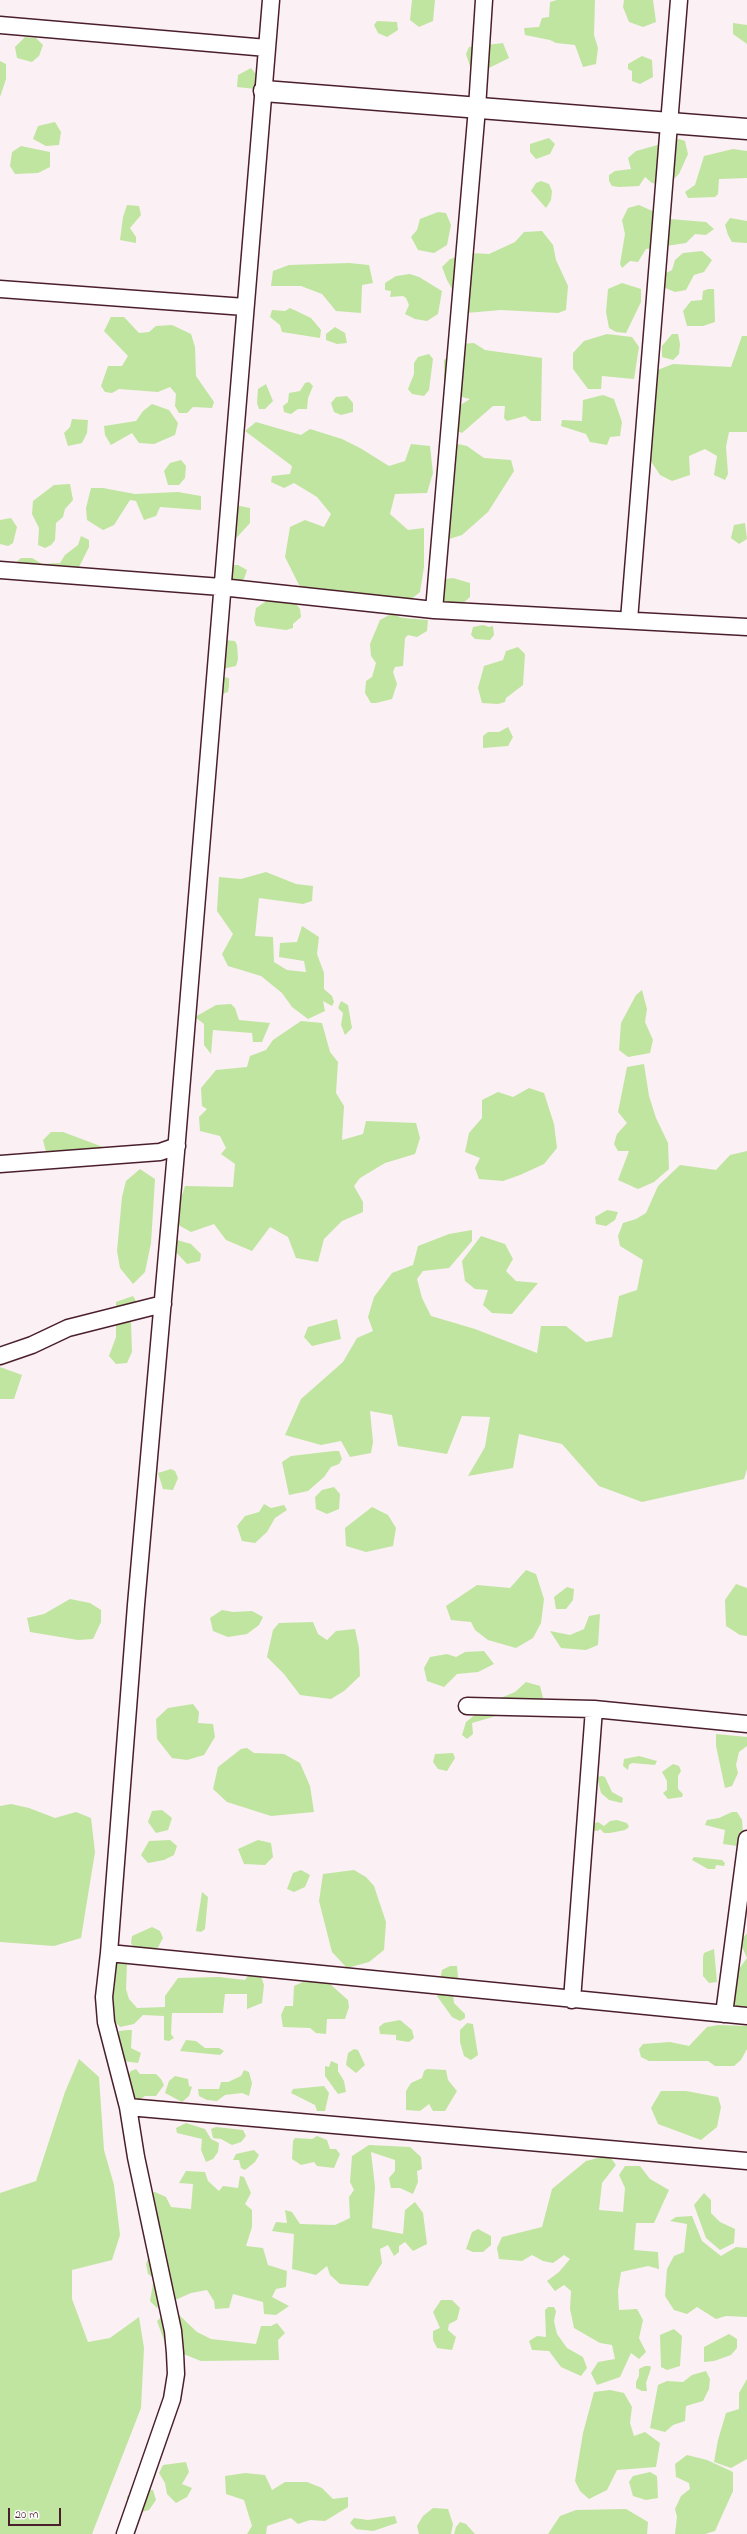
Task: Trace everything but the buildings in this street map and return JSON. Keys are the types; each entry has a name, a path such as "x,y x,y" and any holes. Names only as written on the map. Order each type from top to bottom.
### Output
{"street":[{"path":"125,2534 172,2399 176,2374 173,2331 136,2157 128,2107 106,2022 104,1997 109,1953 162,1304 177,1146 221,587 271,0"},
{"path":"434,610 477,108 484,0"},
{"path":"629,620 679,0"},
{"path":"0,25 267,48"},
{"path":"264,91 747,129"},
{"path":"0,289 245,307"},
{"path":"0,570 221,587 434,610 747,627"},
{"path":"0,1164 160,1152 177,1146"},
{"path":"0,1356 32,1345 68,1328 162,1304"},
{"path":"468,1706 594,1709 747,1724"},
{"path":"572,2000 594,1709"},
{"path":"724,2014 747,1838"},
{"path":"109,1953 572,2000 747,2016"},
{"path":"128,2107 747,2161"}],"green space":[{"path":"412,0 435,0 433,21 419,27 410,20"},
{"path":"557,0 595,0 594,35 598,48 596,64 583,67 575,45 556,43 550,40 525,35 524,28 539,27 542,18 549,17 550,2"},
{"path":"624,0 653,0 656,22 643,27 629,22 623,7"},
{"path":"377,21 397,22 398,30 387,37 378,33 374,25"},
{"path":"733,23 747,25 747,44 733,34"},
{"path":"25,37 36,38 43,45 39,56 32,62 17,58 15,47"},
{"path":"503,43 509,58 473,76 466,54 469,47"},
{"path":"642,56 652,60 653,77 640,84 632,81 632,71 628,69 628,64"},
{"path":"0,61 6,64 6,79 0,97"},
{"path":"251,68 259,78 255,89 237,87 238,75"},
{"path":"55,122 61,132 59,145 46,146 33,139 38,126"},
{"path":"549,138 555,144 550,154 536,159 530,152 530,144"},
{"path":"679,139 685,141 688,154 679,174 666,186 652,183 645,177 639,186 612,186 609,181 609,175 615,171 631,169 628,158 636,151"},
{"path":"21,146 50,152 50,167 38,173 15,174 10,166 12,152"},
{"path":"733,149 747,151 747,178 719,179 718,194 715,197 688,198 685,192 695,185 704,156"},
{"path":"541,181 549,184 552,191 551,200 546,208 531,191 536,183"},
{"path":"127,205 139,206 141,215 130,228 136,237 136,243 120,240 123,217"},
{"path":"639,205 670,219 706,222 714,229 706,235 695,234 686,243 646,249 638,262 630,261 622,268 620,264 625,234 622,220 628,208"},
{"path":"438,212 446,213 451,225 447,245 434,253 418,250 411,237 417,230 420,219"},
{"path":"730,218 747,221 747,243 732,242 725,225"},
{"path":"542,231 553,245 556,260 568,286 566,310 558,313 501,310 466,313 447,280 442,267 450,259 470,253 489,254 515,242 524,232"},
{"path":"702,251 712,260 704,272 694,275 686,290 675,292 663,287 664,274 672,270 675,260 683,253"},
{"path":"349,263 369,265 373,283 362,285 361,313 336,311 322,294 301,286 271,286 273,271 289,265"},
{"path":"410,274 419,277 442,291 438,314 427,321 415,319 405,314 409,305 406,298 403,296 390,297 391,291 385,290 385,283 396,276"},
{"path":"622,283 641,289 641,302 626,333 616,332 609,328 606,312 608,289"},
{"path":"714,289 715,322 703,326 687,326 683,311 691,301 702,300 703,291"},
{"path":"290,308 311,318 321,330 320,338 282,332 280,325 270,317 272,310 285,311"},
{"path":"111,317 124,317 139,333 149,332 156,326 172,325 191,334 195,347 196,376 214,402 212,408 193,407 187,413 179,413 175,406 176,394 170,387 158,392 119,389 112,393 105,392 101,386 108,366 122,366 128,356 104,331"},
{"path":"335,327 345,333 347,343 337,344 326,340 326,334"},
{"path":"607,334 632,337 639,347 634,379 602,376 601,389 588,389 573,369 573,353 584,341"},
{"path":"672,334 678,334 680,344 679,354 673,360 662,357 662,346"},
{"path":"742,336 747,336 747,432 729,432 726,447 728,474 725,480 714,475 717,456 705,449 689,456 690,475 672,481 660,475 641,446 647,374 673,364 731,367"},
{"path":"474,343 485,350 542,358 541,421 531,421 525,416 507,421 504,418 505,406 493,406 462,433 448,427 454,409 470,399 458,396 444,380 444,360 461,344"},
{"path":"429,354 433,359 429,390 424,396 412,394 408,389 414,374 414,363 418,357"},
{"path":"309,382 313,386 308,398 307,409 298,409 291,414 284,412 283,406 288,402 289,393 300,391 305,383"},
{"path":"266,384 273,401 265,409 259,409 257,403 258,389"},
{"path":"603,395 614,399 622,422 620,436 610,437 607,445 590,442 586,434 561,426 562,420 582,421 583,400"},
{"path":"347,396 353,403 353,412 341,415 334,412 331,403 336,397"},
{"path":"152,404 169,410 178,423 175,435 154,444 139,443 132,433 111,445 105,435 104,426 136,421 143,411"},
{"path":"72,419 88,420 87,433 82,443 68,446 64,433 70,427"},
{"path":"256,422 301,435 310,429 342,439 389,466 405,461 411,444 430,446 433,473 427,493 395,494 390,514 408,530 424,528 424,567 420,592 403,606 318,597 299,585 285,557 290,527 305,520 324,527 331,514 317,497 294,483 284,488 271,482 272,476 290,474 292,466 245,431"},
{"path":"458,444 467,446 484,458 511,460 514,471 488,512 462,535 443,541 446,454"},
{"path":"181,460 186,466 185,478 179,485 168,485 164,471 170,463"},
{"path":"70,484 73,500 65,509 63,517 56,523 55,540 51,545 45,548 38,545 39,528 32,514 33,501 54,485"},
{"path":"91,488 103,488 135,494 178,492 201,496 201,510 160,507 156,516 144,520 136,501 130,500 114,525 103,530 87,520 86,508"},
{"path":"235,505 250,508 250,523 229,546"},
{"path":"11,518 17,527 13,543 8,546 0,544 0,520"},
{"path":"745,523 747,539 739,544 731,538 734,525"},
{"path":"81,536 89,540 89,547 77,571 13,565 21,558 32,558 42,564 60,563 65,555 78,545"},
{"path":"228,565 238,565 247,570 244,579 233,586 225,572"},
{"path":"453,578 470,583 470,597 459,607 443,603 446,579"},
{"path":"271,598 292,598 300,609 301,617 293,624 293,628 286,630 256,626 254,620 256,608"},
{"path":"391,614 403,618 428,620 427,631 417,637 408,635 405,638 403,666 395,667 393,672 397,684 392,699 371,703 365,693 366,681 372,677 376,663 371,656 370,644 380,620"},
{"path":"483,625 489,627 493,626 494,635 490,640 475,639 471,635 473,627"},
{"path":"225,640 235,641 237,645 238,659 236,666 222,669 212,669 208,656 210,649"},
{"path":"518,647 525,654 523,685 506,698 505,702 498,704 482,703 478,688 484,666 503,660 506,651"},
{"path":"217,676 229,678 229,686 228,692 216,696"},
{"path":"508,727 513,737 508,746 483,748 483,736 488,732 499,732"},
{"path":"266,872 296,884 313,886 312,901 303,904 259,898 255,936 273,937 274,962 287,970 306,972 304,961 279,957 280,943 297,942 302,926 319,937 317,954 324,973 324,989 332,996 334,1002 332,1006 323,1001 325,1011 308,1019 292,1007 282,993 261,976 228,966 222,954 233,934 217,911 219,877 241,879"},
{"path":"642,990 647,1009 645,1022 653,1040 650,1053 628,1057 619,1050 621,1023 636,995"},
{"path":"341,1001 348,1005 352,1028 345,1035 341,1025 343,1013 338,1008"},
{"path":"231,1004 235,1008 239,1020 270,1023 262,1042 253,1042 252,1033 213,1030 211,1054 204,1045 204,1024 195,1017 216,1005"},
{"path":"301,1021 322,1023 330,1052 338,1062 336,1093 344,1106 342,1140 363,1134 366,1121 416,1123 420,1138 415,1154 385,1163 360,1178 354,1186 363,1202 363,1212 342,1221 324,1239 318,1262 296,1258 288,1237 270,1227 252,1251 226,1240 214,1224 191,1232 173,1222 185,1186 233,1187 235,1164 221,1154 226,1148 220,1136 200,1131 199,1117 207,1109 202,1106 201,1088 216,1070 247,1067 250,1056 266,1050 273,1040"},
{"path":"644,1064 649,1096 656,1118 668,1143 669,1169 654,1182 638,1189 618,1180 629,1151 618,1151 614,1144 617,1134 627,1123 618,1112 627,1067"},
{"path":"529,1088 544,1093 554,1124 557,1148 544,1164 520,1175 503,1181 479,1179 475,1168 480,1158 465,1152 469,1133 482,1118 482,1100 498,1092 513,1097"},
{"path":"51,1132 63,1132 103,1147 103,1163 47,1156 43,1140"},
{"path":"747,1151 747,1469 744,1479 642,1502 599,1486 562,1444 519,1434 513,1468 468,1476 485,1447 490,1417 462,1416 447,1454 398,1446 392,1415 370,1411 373,1442 371,1453 350,1457 341,1441 321,1445 285,1435 301,1399 343,1362 357,1338 373,1331 368,1317 374,1297 392,1273 413,1265 418,1246 449,1234 472,1230 472,1241 449,1268 423,1271 417,1279 422,1298 431,1316 475,1329 537,1353 541,1326 566,1326 586,1342 612,1337 619,1296 637,1290 643,1260 620,1246 618,1236 623,1223 636,1219 646,1213 658,1186 680,1165 716,1170 730,1155"},
{"path":"140,1169 155,1179 151,1243 145,1272 133,1284 120,1268 117,1251 122,1197 126,1181"},
{"path":"607,1210 618,1212 615,1220 606,1226 596,1224 595,1217"},
{"path":"481,1236 505,1244 513,1259 506,1271 516,1281 538,1283 512,1314 492,1313 483,1305 488,1290 475,1289 465,1281 462,1261"},
{"path":"177,1240 191,1244 201,1254 200,1261 187,1264 174,1250"},
{"path":"133,1296 139,1306 131,1322 132,1352 127,1363 116,1364 109,1356 116,1337 116,1302"},
{"path":"337,1319 341,1339 312,1346 304,1337 308,1327"},
{"path":"0,1367 22,1375 14,1399 0,1399"},
{"path":"339,1451 342,1459 339,1464 331,1467 324,1477 308,1491 289,1495 282,1462 291,1456"},
{"path":"171,1469 175,1471 178,1478 173,1490 163,1489 158,1473"},
{"path":"334,1487 340,1494 339,1509 327,1514 316,1509 315,1497 322,1490"},
{"path":"264,1504 271,1508 284,1505 287,1510 275,1518 267,1532 255,1543 242,1541 237,1526 245,1516 259,1512"},
{"path":"372,1507 388,1515 396,1528 393,1546 366,1552 346,1546 345,1528"},
{"path":"526,1570 536,1574 544,1599 541,1623 533,1638 516,1648 488,1640 475,1630 471,1622 451,1620 446,1606 477,1585 510,1588"},
{"path":"736,1584 747,1588 747,1636 740,1635 726,1626 725,1600"},
{"path":"567,1587 574,1589 573,1600 566,1609 556,1609 554,1597"},
{"path":"70,1599 90,1603 101,1610 101,1622 93,1639 78,1640 30,1632 27,1618 44,1614"},
{"path":"222,1610 233,1612 252,1611 263,1617 259,1625 247,1634 228,1637 213,1631 210,1618"},
{"path":"600,1614 598,1645 586,1650 561,1648 550,1631 570,1635 584,1629 589,1616"},
{"path":"313,1622 318,1634 327,1640 336,1631 355,1629 359,1648 360,1676 344,1691 331,1699 300,1695 284,1674 267,1657 273,1630 279,1623"},
{"path":"484,1651 494,1664 478,1672 457,1674 444,1687 427,1681 424,1668 430,1657 447,1654 456,1657 465,1652"},
{"path":"526,1682 540,1686 543,1698 537,1701 527,1698 512,1703 496,1716 472,1723 473,1734 467,1739 462,1735 466,1722 491,1702 515,1692"},
{"path":"193,1704 199,1712 198,1723 213,1724 215,1737 204,1755 187,1760 172,1758 157,1739 156,1719 168,1708"},
{"path":"716,1734 747,1737 747,1746 739,1752 736,1765 738,1773 732,1786 725,1788 716,1746"},
{"path":"247,1748 254,1753 284,1754 300,1763 310,1786 314,1812 271,1816 227,1802 213,1789 218,1767 241,1749"},
{"path":"453,1753 455,1758 447,1771 438,1769 433,1762 435,1754"},
{"path":"639,1756 657,1761 655,1765 632,1763 629,1765 628,1770 623,1766 624,1759"},
{"path":"673,1764 679,1766 681,1771 678,1776 678,1789 683,1794 682,1797 668,1799 663,1793 667,1790 667,1781 662,1772"},
{"path":"597,1777 605,1777 612,1792 623,1798 622,1803 609,1800 601,1793"},
{"path":"11,1804 29,1808 55,1818 76,1812 91,1818 95,1852 81,1938 54,1946 0,1942 0,1806"},
{"path":"162,1810 172,1818 168,1830 156,1833 148,1822 152,1811"},
{"path":"732,1812 737,1812 742,1820 743,1833 738,1846 723,1844 725,1830 705,1825 707,1820 719,1818"},
{"path":"617,1820 627,1823 629,1827 625,1830 610,1833 604,1833 600,1829 598,1831 590,1830 590,1825 598,1822 604,1826 610,1821"},
{"path":"170,1840 177,1846 174,1855 164,1860 148,1863 141,1855 149,1841"},
{"path":"258,1840 271,1843 273,1857 265,1865 244,1864 238,1849"},
{"path":"694,1857 722,1860 725,1863 724,1866 716,1865 715,1869 708,1869 692,1860"},
{"path":"301,1870 310,1875 305,1887 294,1892 287,1889 293,1873"},
{"path":"354,1870 366,1877 374,1886 386,1922 384,1950 369,1962 347,1968 332,1952 319,1901 323,1874"},
{"path":"202,1892 208,1897 205,1929 201,1932 196,1931"},
{"path":"152,1927 160,1931 163,1938 157,1949 145,1952 136,1951 131,1943 132,1936"},
{"path":"747,1933 747,1958 740,1942"},
{"path":"714,1949 717,1982 709,1983 703,1976 703,1957 704,1953"},
{"path":"747,1958 747,2012 729,2010 733,1977"},
{"path":"122,1959 127,1964 126,1989 129,1999 137,2008 165,2007 165,1996 178,1978 219,1977 245,1980 250,1973 260,1973 264,1985 262,2003 247,2009 247,1994 225,1994 223,2013 172,2013 171,2034 174,2038 169,2041 164,2040 164,2016 143,2015 134,2024 120,2027 112,2018 110,1995 115,1987 108,1972 113,1960"},
{"path":"450,1966 457,1966 458,1978 452,1987 454,2003 465,2014 465,2018 460,2021 452,2017 437,1996 442,1970"},
{"path":"322,1977 348,2000 349,2007 345,2019 327,2019 326,2034 316,2033 310,2028 283,2027 281,2015 285,2006 293,2006 294,1986 312,1978"},
{"path":"400,2020 412,2030 414,2038 409,2042 396,2040 396,2035 380,2034 379,2027 384,2023"},
{"path":"467,2023 473,2024 478,2055 471,2060 464,2056 460,2042 460,2030"},
{"path":"718,2025 747,2026 747,2049 741,2060 734,2066 715,2066 708,2061 649,2061 641,2057 639,2049 643,2044 670,2042 689,2046 707,2027"},
{"path":"132,2030 131,2048 141,2053 138,2063 123,2061 118,2038 119,2031"},
{"path":"186,2040 196,2041 205,2048 219,2048 224,2051 220,2055 180,2051"},
{"path":"354,2049 358,2050 365,2065 356,2073 346,2065 348,2053"},
{"path":"79,2059 99,2077 104,2150 114,2185 120,2235 112,2260 72,2270 72,2299 88,2342 110,2338 139,2317 144,2348 141,2408 92,2534 0,2534 0,2193 36,2181 65,2092"},
{"path":"331,2061 338,2064 338,2071 344,2081 346,2092 338,2094 325,2076 325,2066 329,2067"},
{"path":"136,2069 140,2074 156,2074 161,2079 164,2085 156,2096 145,2096 135,2102 123,2081 131,2071"},
{"path":"427,2069 446,2070 448,2080 457,2091 445,2111 433,2111 429,2104 420,2111 406,2110 406,2091 411,2083 422,2078 424,2071"},
{"path":"244,2070 249,2072 252,2083 249,2096 242,2093 225,2095 217,2101 207,2100 199,2096 198,2089 219,2089 221,2082 228,2082 241,2076"},
{"path":"175,2076 188,2079 189,2086 192,2087 189,2096 182,2102 165,2093 169,2081"},
{"path":"324,2086 329,2093 325,2111 317,2111 315,2105 291,2093 293,2089"},
{"path":"661,2091 686,2091 718,2097 721,2107 717,2127 701,2140 658,2124 651,2108"},
{"path":"186,2123 205,2129 211,2139 219,2143 218,2152 213,2159 206,2162 201,2150 202,2139 177,2133 176,2128"},
{"path":"216,2127 243,2130 246,2136 241,2142 232,2145 221,2139 213,2138 211,2129"},
{"path":"317,2136 327,2140 330,2149 336,2149 340,2154 334,2168 317,2166 314,2162 301,2165 292,2159 293,2141 295,2138 312,2139"},
{"path":"369,2145 410,2147 421,2157 422,2169 417,2171 418,2182 413,2194 400,2188 391,2188 389,2178 395,2171 395,2160 371,2152 375,2187 372,2228 403,2234 405,2210 415,2202 423,2213 427,2244 413,2251 405,2242 399,2246 399,2252 394,2256 388,2245 380,2249 382,2263 368,2286 340,2284 330,2275 327,2266 316,2275 292,2269 294,2234 272,2231 276,2222 287,2223 285,2210 292,2212 300,2224 335,2225 350,2218 349,2197 354,2190 350,2182 352,2156"},
{"path":"254,2150 259,2155 255,2162 245,2170 241,2168 239,2160 233,2160 236,2154"},
{"path":"602,2157 611,2158 616,2165 602,2183 599,2210 623,2212 625,2188 619,2175 625,2166 640,2166 650,2179 669,2190 654,2223 636,2223 634,2250 658,2252 659,2269 648,2266 621,2272 618,2291 619,2310 637,2309 643,2320 639,2338 646,2352 639,2359 631,2353 620,2377 597,2385 591,2373 598,2362 615,2359 612,2345 600,2343 574,2328 570,2309 571,2291 564,2285 555,2291 547,2281 559,2272 570,2259 564,2255 553,2263 543,2261 532,2255 522,2261 499,2259 497,2248 502,2237 542,2227 552,2189 586,2161"},
{"path":"186,2171 205,2172 208,2181 219,2191 223,2186 238,2188 240,2176 244,2177 251,2193 245,2204 252,2210 252,2227 246,2246 263,2248 268,2265 287,2271 286,2287 276,2289 272,2297 289,2306 276,2315 264,2314 263,2302 233,2294 229,2308 215,2309 214,2301 207,2290 191,2293 157,2308 150,2301 154,2278 148,2274 146,2264 151,2251 144,2194 155,2192 166,2197 171,2207 191,2209 193,2184 179,2183"},
{"path":"704,2193 711,2200 711,2213 720,2222 735,2229 734,2243 720,2250 706,2238 694,2205"},
{"path":"692,2216 702,2241 721,2256 736,2247 747,2248 747,2317 726,2316 716,2319 697,2307 687,2314 674,2310 665,2296 667,2269 674,2256 684,2252 687,2224 670,2221 676,2217"},
{"path":"478,2229 491,2236 491,2245 483,2252 473,2252 466,2249 472,2232"},
{"path":"441,2300 452,2300 460,2308 457,2320 449,2324 448,2330 456,2337 452,2350 437,2348 433,2340 433,2331 440,2328 433,2312"},
{"path":"548,2307 554,2307 556,2311 554,2321 557,2334 567,2348 583,2357 587,2368 581,2376 561,2367 549,2351 532,2350 529,2341 537,2336 546,2337 545,2310"},
{"path":"176,2312 197,2332 211,2339 256,2344 261,2326 271,2326 277,2323 285,2333 278,2340 279,2360 201,2361 181,2353 165,2343 157,2321 164,2315"},
{"path":"674,2329 682,2336 680,2366 667,2370 661,2367 660,2335"},
{"path":"729,2334 737,2339 737,2348 731,2355 714,2361 704,2362 704,2347"},
{"path":"645,2366 650,2366 651,2368 646,2383 647,2391 642,2391 636,2388 636,2382 639,2376 639,2369"},
{"path":"706,2371 710,2379 709,2389 703,2401 686,2406 685,2421 673,2425 665,2432 650,2428 658,2385 667,2381 683,2382 692,2375"},
{"path":"747,2379 747,2459 731,2468 714,2462 718,2440 726,2413 739,2409 739,2393"},
{"path":"610,2390 624,2393 632,2407 630,2423 634,2436 645,2432 660,2443 656,2467 617,2470 607,2490 589,2499 580,2491 575,2481 583,2433 594,2392"},
{"path":"687,2455 707,2460 733,2472 733,2491 715,2531 705,2534 675,2534 677,2517 675,2509 681,2496 690,2489 689,2483 676,2477 675,2464"},
{"path":"186,2462 189,2472 182,2484 192,2488 187,2497 176,2503 167,2494 165,2483 159,2473 163,2465"},
{"path":"650,2472 657,2476 658,2498 646,2500 633,2496 629,2482 633,2476"},
{"path":"245,2473 265,2475 272,2490 285,2482 307,2482 322,2488 333,2499 348,2497 348,2507 325,2521 310,2520 298,2524 291,2518 267,2526 266,2534 247,2534 252,2526 244,2500 226,2494 225,2476"},
{"path":"142,2490 153,2490 156,2500 149,2510 138,2513 127,2505 127,2496"},
{"path":"433,2508 448,2509 453,2524 451,2534 419,2534 417,2526 423,2516"},
{"path":"626,2509 648,2522 647,2534 548,2534 560,2516 576,2510"},
{"path":"395,2516 397,2523 373,2531 356,2529 350,2523 354,2518 368,2520"},
{"path":"460,2522 466,2524 475,2534 454,2534 456,2527"}]}
